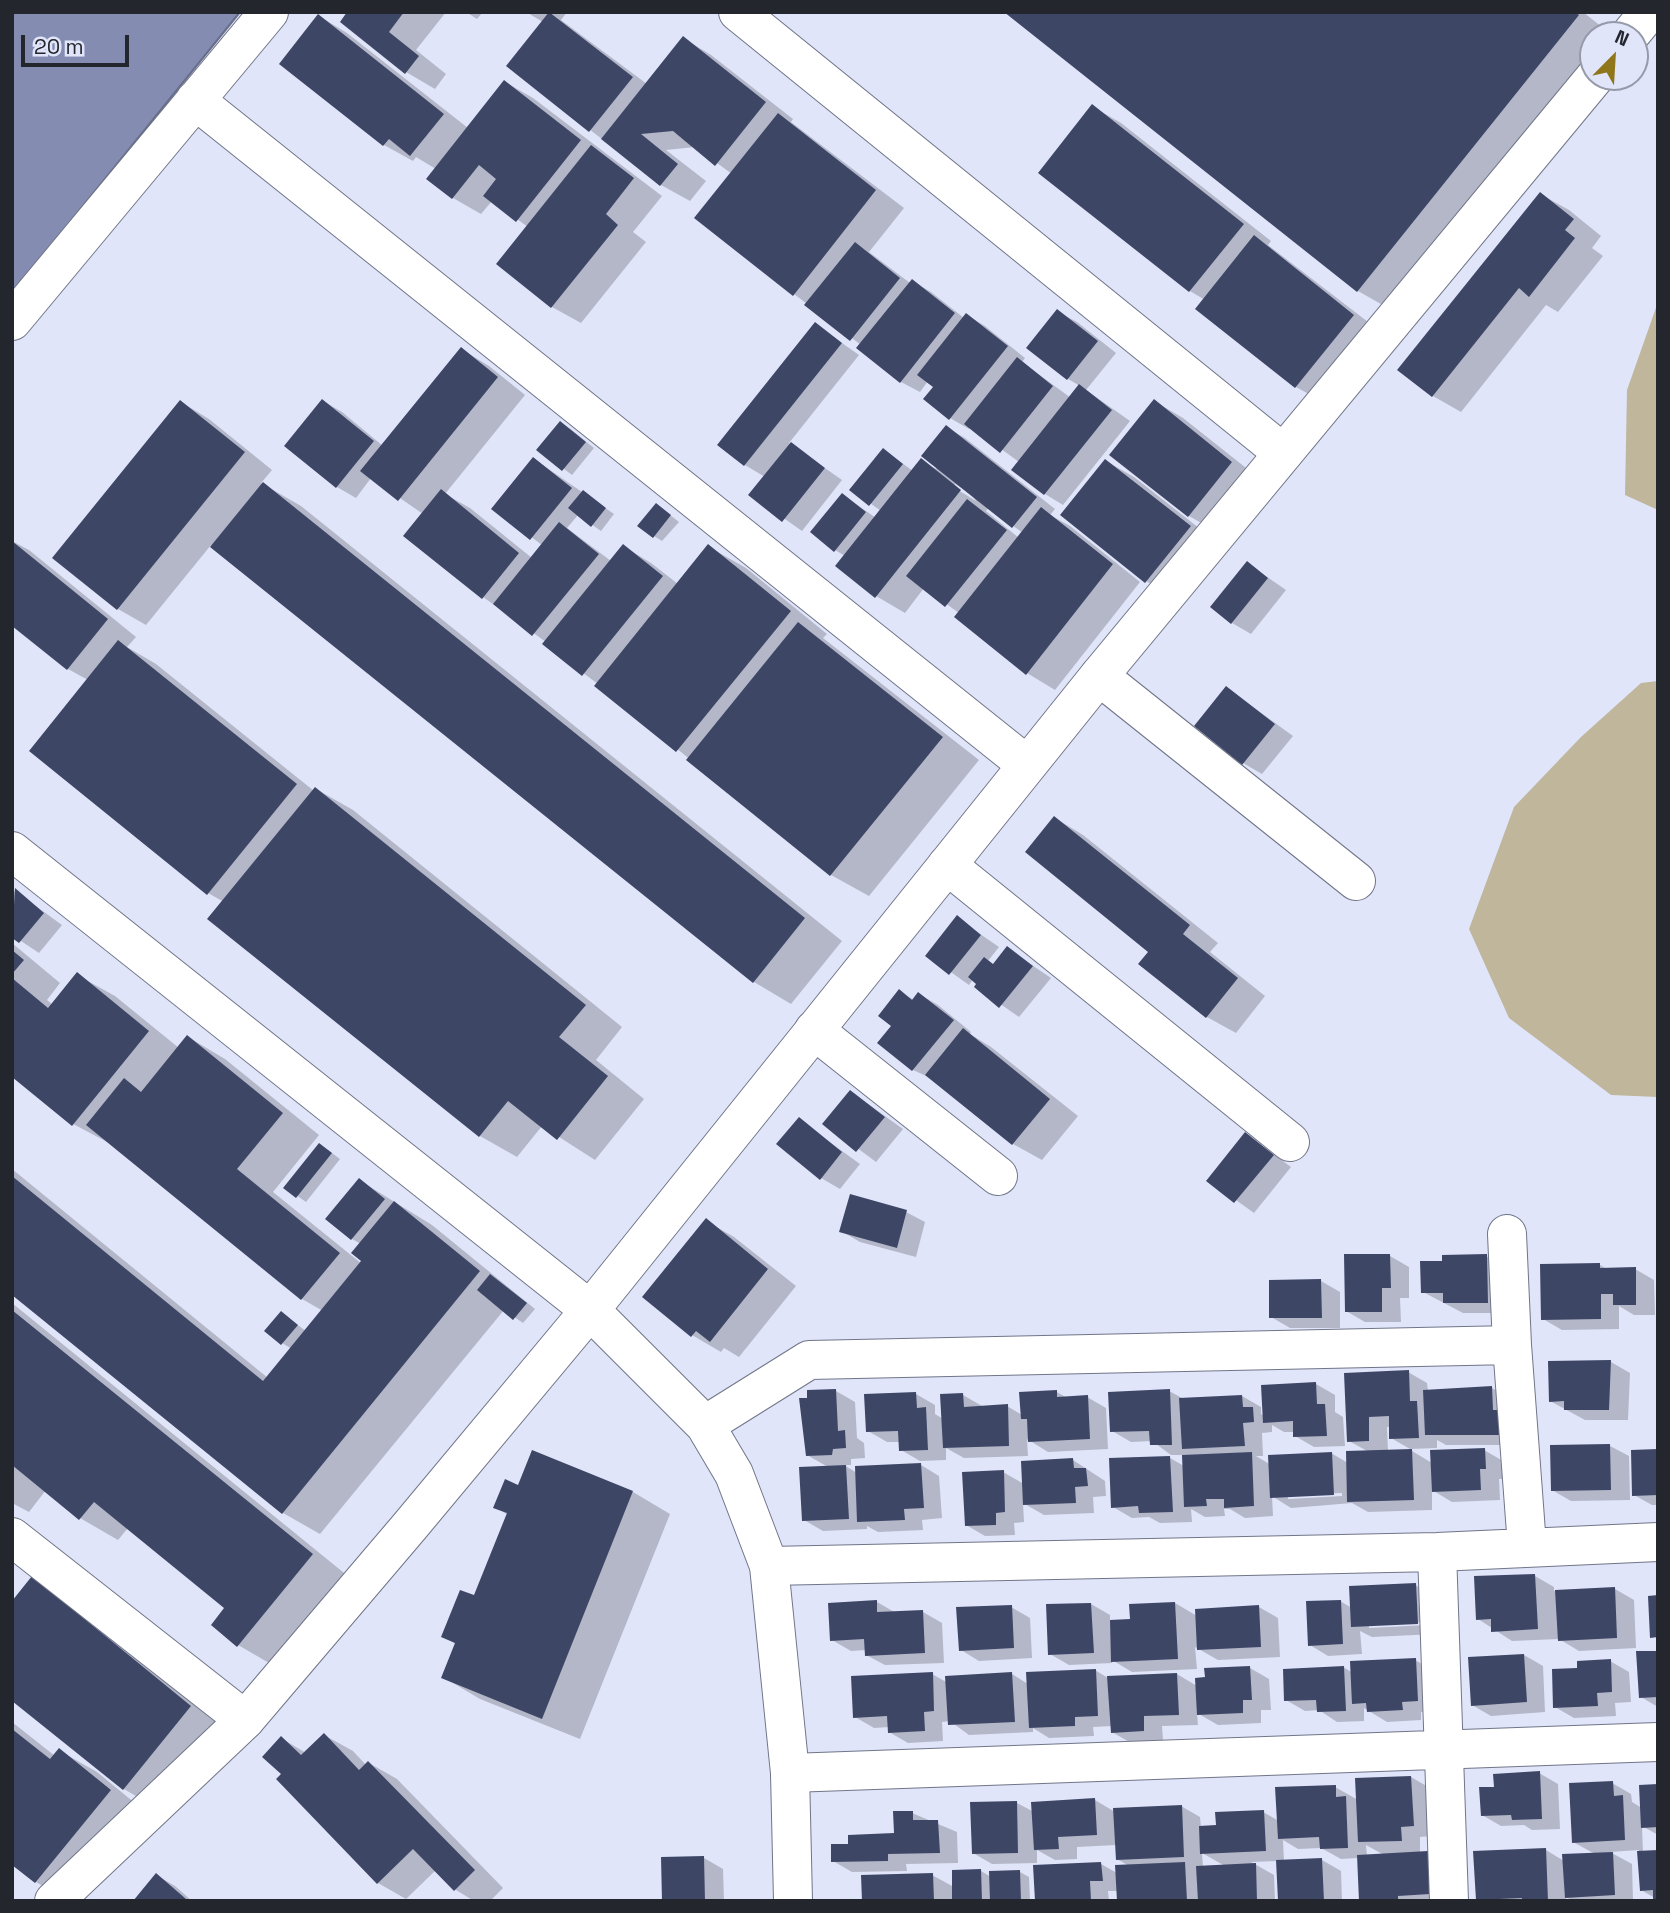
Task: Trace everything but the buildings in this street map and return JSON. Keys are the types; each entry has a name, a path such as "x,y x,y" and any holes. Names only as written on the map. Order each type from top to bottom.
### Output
{"street":[{"path":"12,321 269,12"},
{"path":"738,12 1283,453"},
{"path":"54,1901 245,1720 590,1310 1099,676 1583,91"},
{"path":"195,100 1027,765"},
{"path":"1099,676 1356,881"},
{"path":"12,850 590,1310 705,1425 734,1475 769,1566 790,1773 793,1901"},
{"path":"947,864 1290,1142"},
{"path":"814,1030 998,1176"},
{"path":"1507,1234 1512,1345 1527,1546"},
{"path":"705,1425 809,1360 1512,1345"},
{"path":"12,1537 245,1720"},
{"path":"769,1566 1437,1552 1658,1542"},
{"path":"1437,1552 1449,1901"},
{"path":"790,1773 1658,1742"}],"shaded area":[{"path":"1658,302 1658,510 1625,495 1627,390"},
{"path":"1658,681 1658,1097 1611,1095 1509,1018 1469,929 1514,807 1581,737 1641,683"}],"water":[{"path":"12,12 240,12 12,294"}]}
